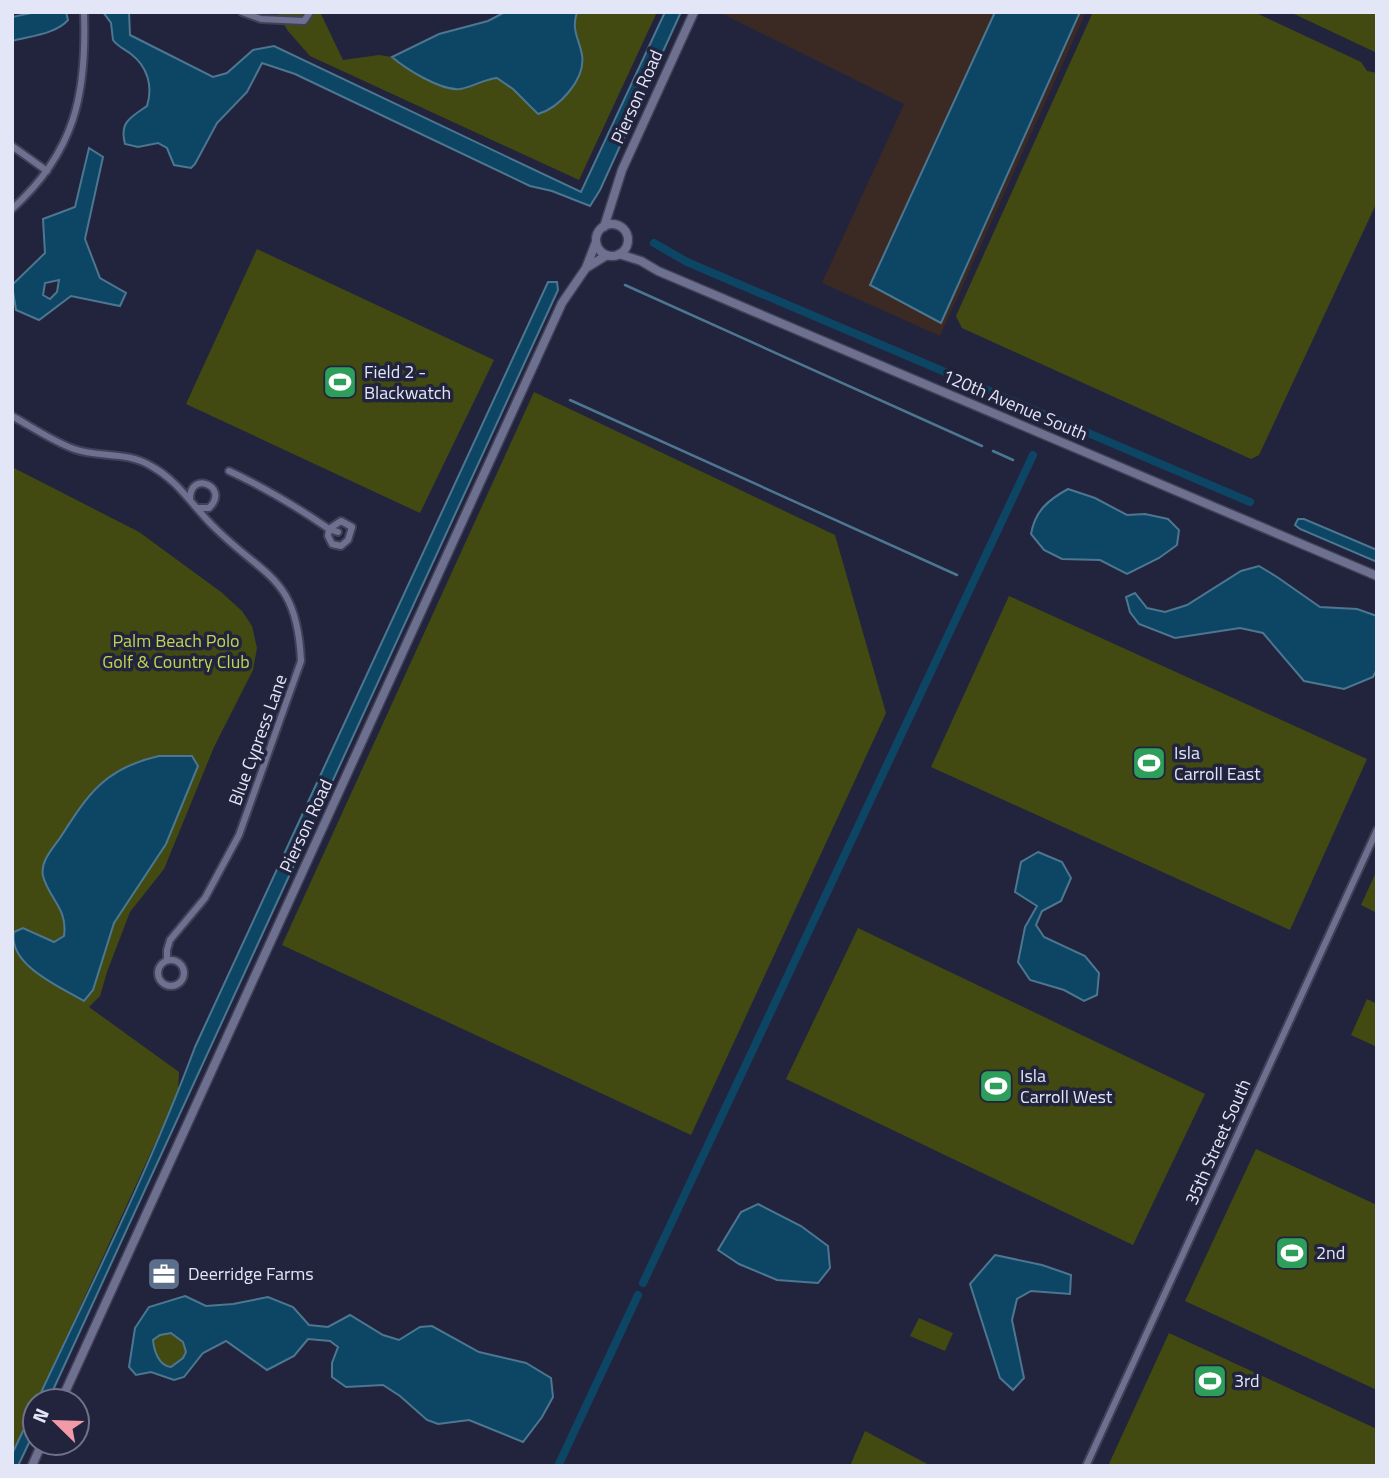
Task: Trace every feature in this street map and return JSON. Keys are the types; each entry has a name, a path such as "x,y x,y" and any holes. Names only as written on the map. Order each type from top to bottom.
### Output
{"street":[{"path":"12,209 47,171 68,133 80,98 84,69 84,12"},
{"path":"242,12 261,19 304,21 310,12"},
{"name":"Pierson Road","path":"604,227 622,170 694,12"},
{"path":"12,146 47,171"},
{"name":"Pierson Road","path":"615,197 618,226"},
{"path":"618,226 625,232 627,244 619,254 602,253 596,242 597,235 604,227 618,226"},
{"name":"Pierson Road","path":"67,1387 562,303 586,268 596,242"},
{"name":"120th Avenue South","path":"627,244 641,261"},
{"name":"120th Avenue South","path":"619,254 641,261 658,271 1377,576"},
{"name":"Pierson Road","path":"586,268 607,255"},
{"name":"Blue Cypress Lane","path":"12,416 73,449 129,457 150,465 174,482 230,543 278,582 291,604 300,633 301,661 239,835 205,898 170,940 167,960 158,969 159,978 164,984 177,985 183,978 182,966 167,960"},
{"path":"229,471 260,485 338,532"},
{"path":"190,501 190,493 195,486 203,483 211,486 215,493 212,505 204,509 196,508"},
{"name":"35th Street South","path":"1086,1466 1377,830"}],"shaded area":[{"path":"719,12 1086,12 940,336 822,283 904,104"}],"green space":[{"path":"277,12 320,12 343,60 379,55 392,57 439,34 488,21 505,12 657,12 579,180 310,56 288,31"},
{"path":"1093,12 1254,12 1361,62 1367,71 1377,73 1377,202 1259,455 1251,459 962,328 956,316"},
{"path":"1290,12 1377,12 1377,53"},
{"name":"Field 2 - Blackwatch","path":"257,249 494,360 420,513 186,404"},
{"path":"534,392 835,535 886,713 691,1135 282,945"},
{"name":"Palm Beach Polo Golf & Country Club","path":"12,467 139,532 221,592 242,611 252,626 257,648 253,670 214,747 164,869 130,912 100,996 89,1007 179,1072 178,1093 43,1387 21,1387 21,1435 12,1454"},
{"name":"Isla Carroll East","path":"1009,596 1367,759 1290,930 931,767"},
{"path":"1377,870 1377,913 1361,905"},
{"name":"Isla Carroll West","path":"858,928 1205,1094 1133,1245 786,1079"},
{"path":"1367,999 1377,1004 1377,1047 1351,1035"},
{"name":"2nd","path":"1256,1149 1377,1205 1377,1390 1185,1301"},
{"path":"919,1318 953,1333 945,1351 910,1336"},
{"path":"171,1333 183,1342 186,1352 183,1358 171,1367 160,1361 153,1340 160,1335"},
{"name":"3rd","path":"1169,1333 1377,1429 1377,1466 1108,1466"},
{"path":"865,1431 931,1466 850,1466"}],"water":[{"path":"36,12 66,12 68,20 50,31 12,41 12,17"},
{"path":"103,12 129,12 130,35 213,77 227,73 253,50 274,46 581,192 665,12 681,12 600,190 590,206 552,191 530,186 295,74 262,63 247,92 217,123 195,164 191,168 174,165 167,148 158,143 138,147 125,144 125,125 131,117 147,106 148,78 137,59 113,40 111,23"},
{"path":"505,12 577,12 575,29 582,55 580,74 562,99 546,111 538,114 513,89 497,78 465,88 452,89 424,78 392,57 439,34 488,21"},
{"path":"995,12 1080,12 941,323 870,285"},
{"path":"89,148 103,157 85,239 100,278 126,293 120,306 71,296 39,320 16,310 12,285 45,253 43,219 75,207","holes":["59,280 57,292 50,299 43,295 45,283"]},
{"path":"548,282 557,282 558,290 54,1387 44,1387 140,1181 195,1047"},
{"path":"1068,489 1095,498 1127,515 1145,514 1168,519 1179,530 1177,545 1159,558 1127,574 1100,560 1062,559 1044,550 1031,534 1033,526 1039,513 1049,502"},
{"path":"1298,519 1304,519 1377,550 1377,562 1300,529 1295,525"},
{"path":"1259,566 1320,607 1357,609 1377,616 1377,669 1373,677 1344,689 1304,681 1263,633 1240,628 1175,638 1139,624 1130,612 1126,597 1135,593 1147,608 1165,612 1187,605 1241,571"},
{"path":"159,756 192,756 198,766 166,844 114,923 93,990 84,1001 27,965 14,944 14,932 23,928 54,942 64,936 61,911 43,876 47,856 80,808 100,785 125,768"},
{"path":"1038,852 1062,862 1071,878 1061,901 1042,911 1036,925 1044,937 1085,956 1099,973 1097,995 1084,1001 1064,990 1030,980 1018,962 1025,927 1037,906 1015,892 1021,862"},
{"path":"758,1204 801,1226 828,1246 830,1268 818,1283 777,1280 739,1264 718,1250 741,1212"},
{"path":"995,1255 1042,1265 1071,1275 1070,1294 1031,1291 1017,1299 1012,1320 1024,1378 1013,1390 1000,1378 970,1284"},
{"path":"185,1296 206,1306 268,1297 293,1307 309,1325 328,1327 350,1315 383,1335 399,1340 420,1327 432,1326 479,1352 526,1363 551,1378 553,1397 523,1442 469,1420 438,1424 427,1420 383,1385 346,1387 332,1377 332,1363 338,1347 330,1341 308,1339 294,1356 267,1370 226,1341 203,1353 184,1377 174,1380 151,1372 136,1375 129,1367 135,1328 149,1307","holes":["171,1333 183,1342 186,1352 183,1358 171,1367 160,1361 153,1340 160,1335"]},
{"path":"21,1435 22,1457 18,1466 12,1466 12,1454"}],"waterway":[{"path":"654,243 687,262 1250,502"},
{"path":"625,285 982,446"},
{"path":"570,400 957,575"},
{"path":"993,451 1013,460"},
{"path":"643,1283 1033,455"},
{"path":"558,1466 638,1295"}],"place":[{"name":"Field 2 - Blackwatch","path":"340,382"},
{"name":"Isla Carroll East","path":"1149,763"},
{"name":"Isla Carroll West","path":"996,1086"},
{"name":"2nd","path":"1292,1253"},
{"name":"Deerridge Farms","path":"164,1274"},
{"name":"3rd","path":"1210,1381"}]}
